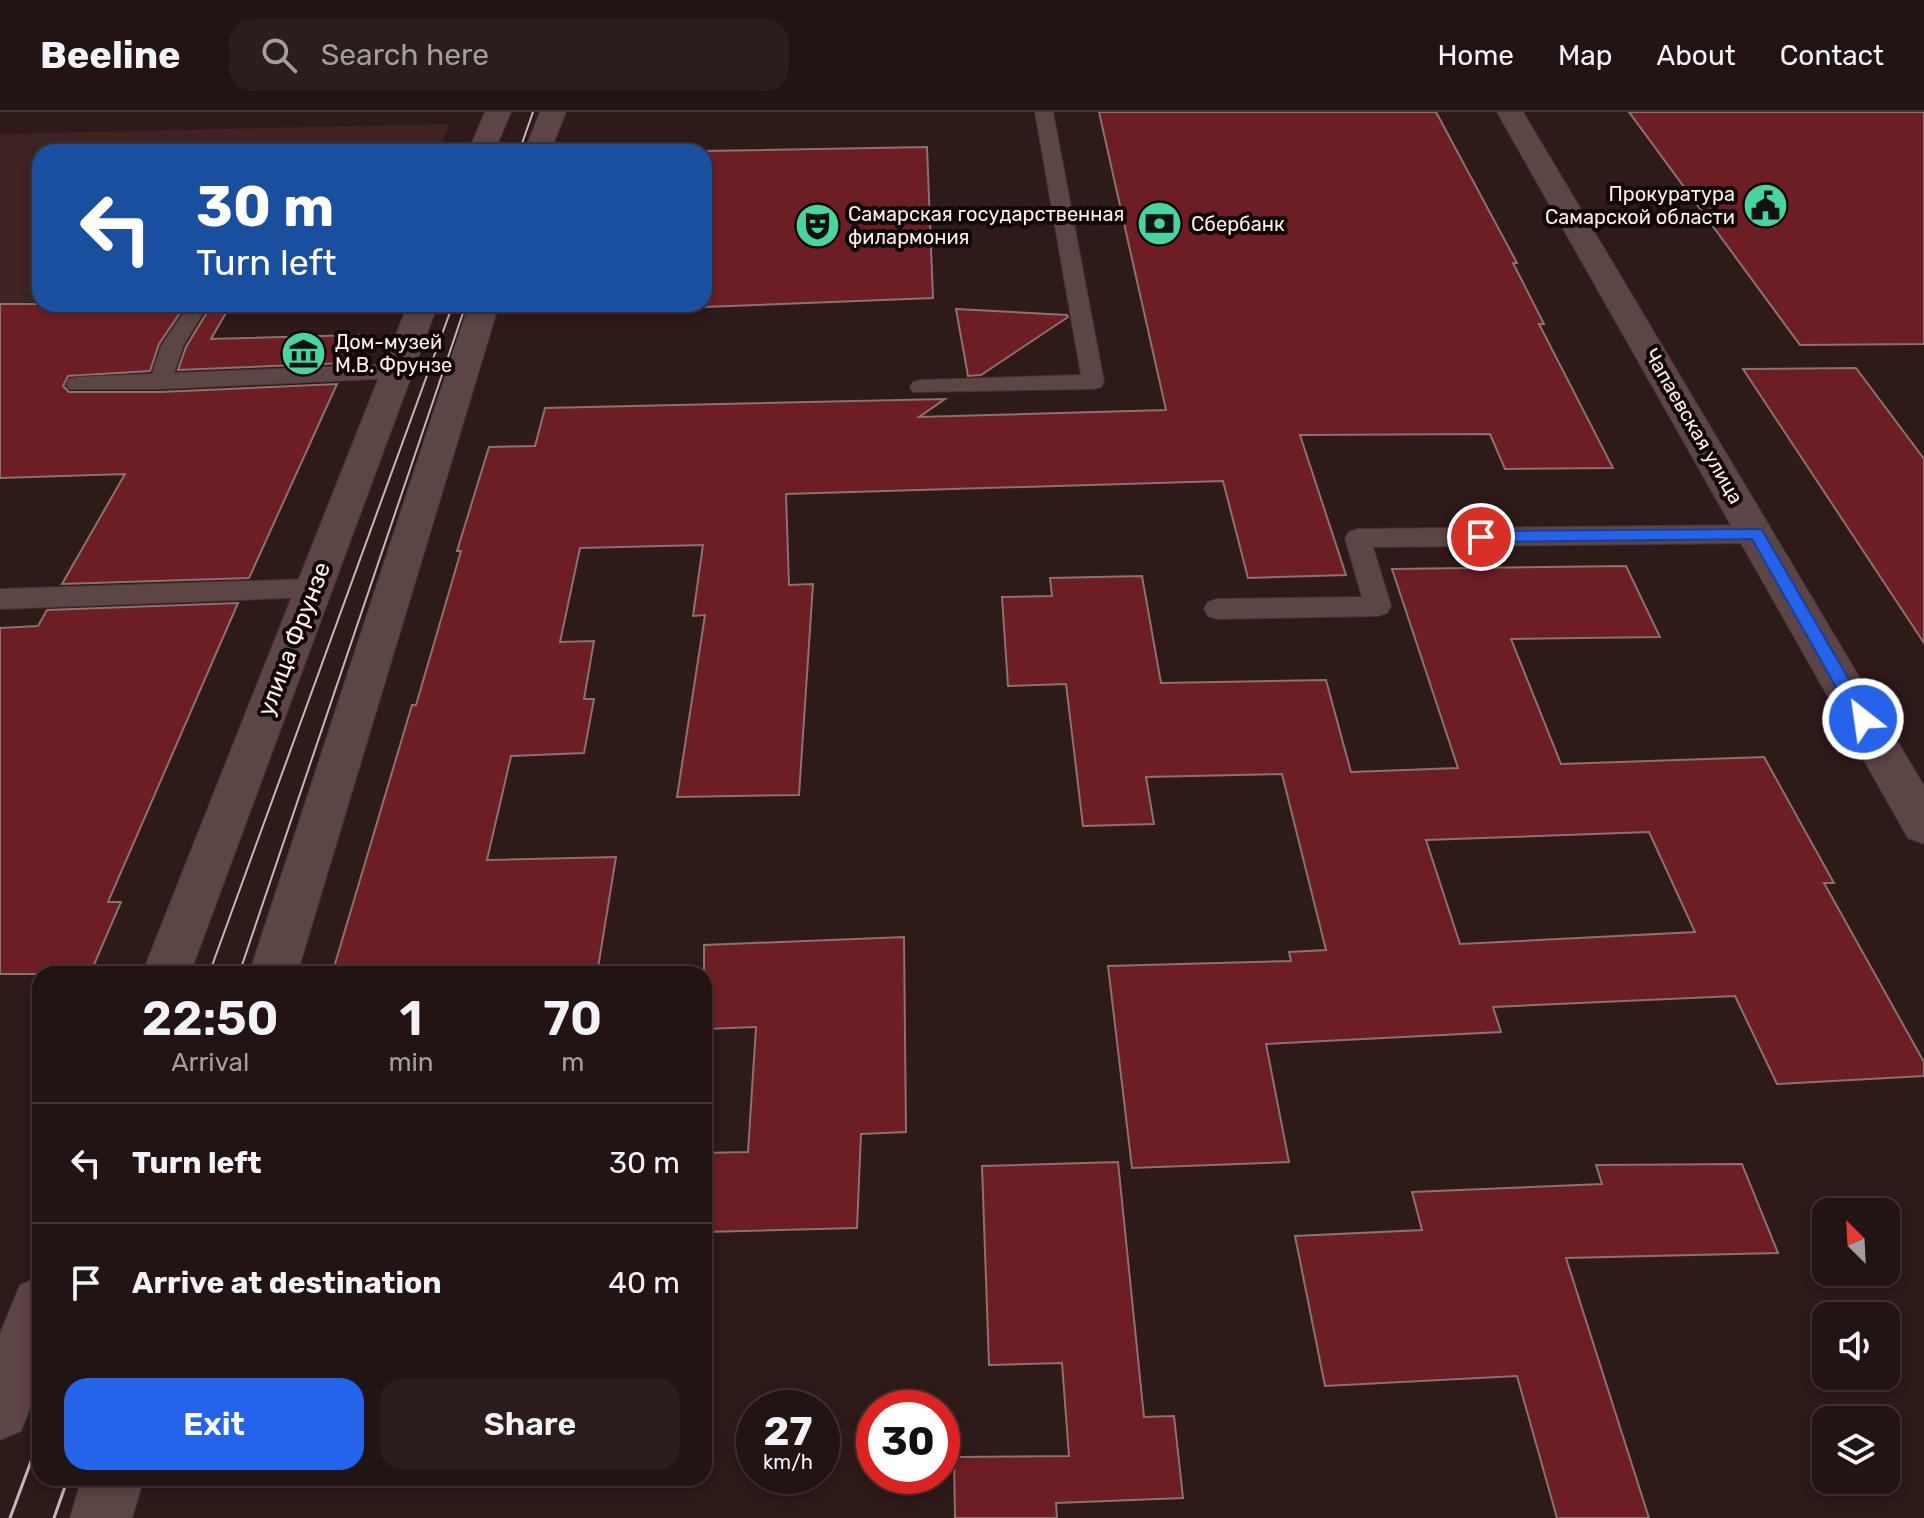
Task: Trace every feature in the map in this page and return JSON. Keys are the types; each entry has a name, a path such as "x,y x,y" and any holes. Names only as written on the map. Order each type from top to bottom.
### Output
{"main road":[{"path":"484,144 498,112"},
{"path":"540,144 553,112"},
{"name":"Чапаевская улица","path":"1510,112 1924,825"},
{"name":"улица Фрунзе","path":"169,966 420,312"},
{"path":"276,966 481,312"},
{"path":"0,1410 32,1326"},
{"path":"101,1518 111,1486"}],"lane":[{"path":"921,387 1093,382 1044,112"},
{"path":"160,382 172,346 193,312"},
{"path":"77,384 397,371"},
{"path":"1217,609 1378,606 1358,538 1756,534"},
{"path":"0,599 313,588"}],"shaded area":[{"path":"450,124 441,144 32,144 32,312 228,312 212,337 49,341 0,325 0,134"}],"building":[{"path":"1099,112 1436,112 1517,263 1513,263 1544,324 1539,324 1613,468 1505,469 1490,434 1300,435 1346,575 1248,578 1223,481 786,494 789,585 813,584 799,795 677,797 705,615 693,616 703,545 580,548 560,642 594,641 584,699 594,699 584,753 511,756 487,860 616,857 598,966 334,966 412,705 416,705 461,551 457,551 489,447 535,446 545,408 945,399 919,417 1166,410"},
{"path":"1629,112 1924,112 1924,344 1800,345"},
{"name":"Самарская государственная филармония","path":"927,147 933,298 712,307 712,151"},
{"path":"0,304 32,304 32,312 181,312 159,344 150,371 68,376 63,386 69,392 160,392 337,384 249,578 62,584 125,474 0,478"},
{"path":"956,309 1068,317 981,375 968,376"},
{"path":"207,312 226,312 211,339 358,335 346,363 178,370 186,347"},
{"path":"1856,368 1924,459 1924,643 1743,369"},
{"path":"1626,566 1660,637 1511,639 1561,764 1764,757 1834,883 1824,883 1924,1062 1924,1076 1777,1084 1735,996 1493,1007 1501,1032 1266,1044 1289,1162 1132,1168 1108,966 1291,961 1289,952 1326,950 1282,774 1146,777 1154,824 1083,826 1066,684 1008,686 1002,597 1052,596 1050,578 1142,576 1161,683 1326,680 1351,772 1458,768 1392,569","holes":["1649,832 1695,932 1460,944 1426,840"]},
{"path":"238,603 108,902 121,902 93,966 32,966 32,974 0,974 0,628 38,626 47,610"},
{"path":"904,937 906,1132 861,1134 857,1228 712,1232 712,1153 748,1152 756,1027 712,1029 712,966 704,966 704,945"},
{"path":"1118,1162 1144,1417 1174,1416 1183,1498 1056,1503 1057,1518 955,1518 955,1494 960,1494 960,1457 1069,1456 1062,1363 989,1365 982,1166"},
{"path":"1742,1164 1778,1253 1566,1258 1649,1518 1557,1518 1517,1376 1325,1386 1295,1236 1422,1230 1412,1192 1602,1184 1596,1165"}],"tram line":[{"path":"522,144 533,112"},
{"path":"212,966 450,312"},
{"path":"242,966 463,312"},
{"path":"10,1518 32,1459"},
{"path":"54,1518 65,1486"}],"place":[{"name":"Прокуратура Самарской области","path":"1766,206"},
{"name":"Сбербанк","path":"1160,224"},
{"name":"Самарская государственная филармония","path":"817,225"},
{"name":"Дом-музей М.В. Фрунзе","path":"304,353"}],"route":[{"path":"1481,537 1756,534 1863,719"}]}
